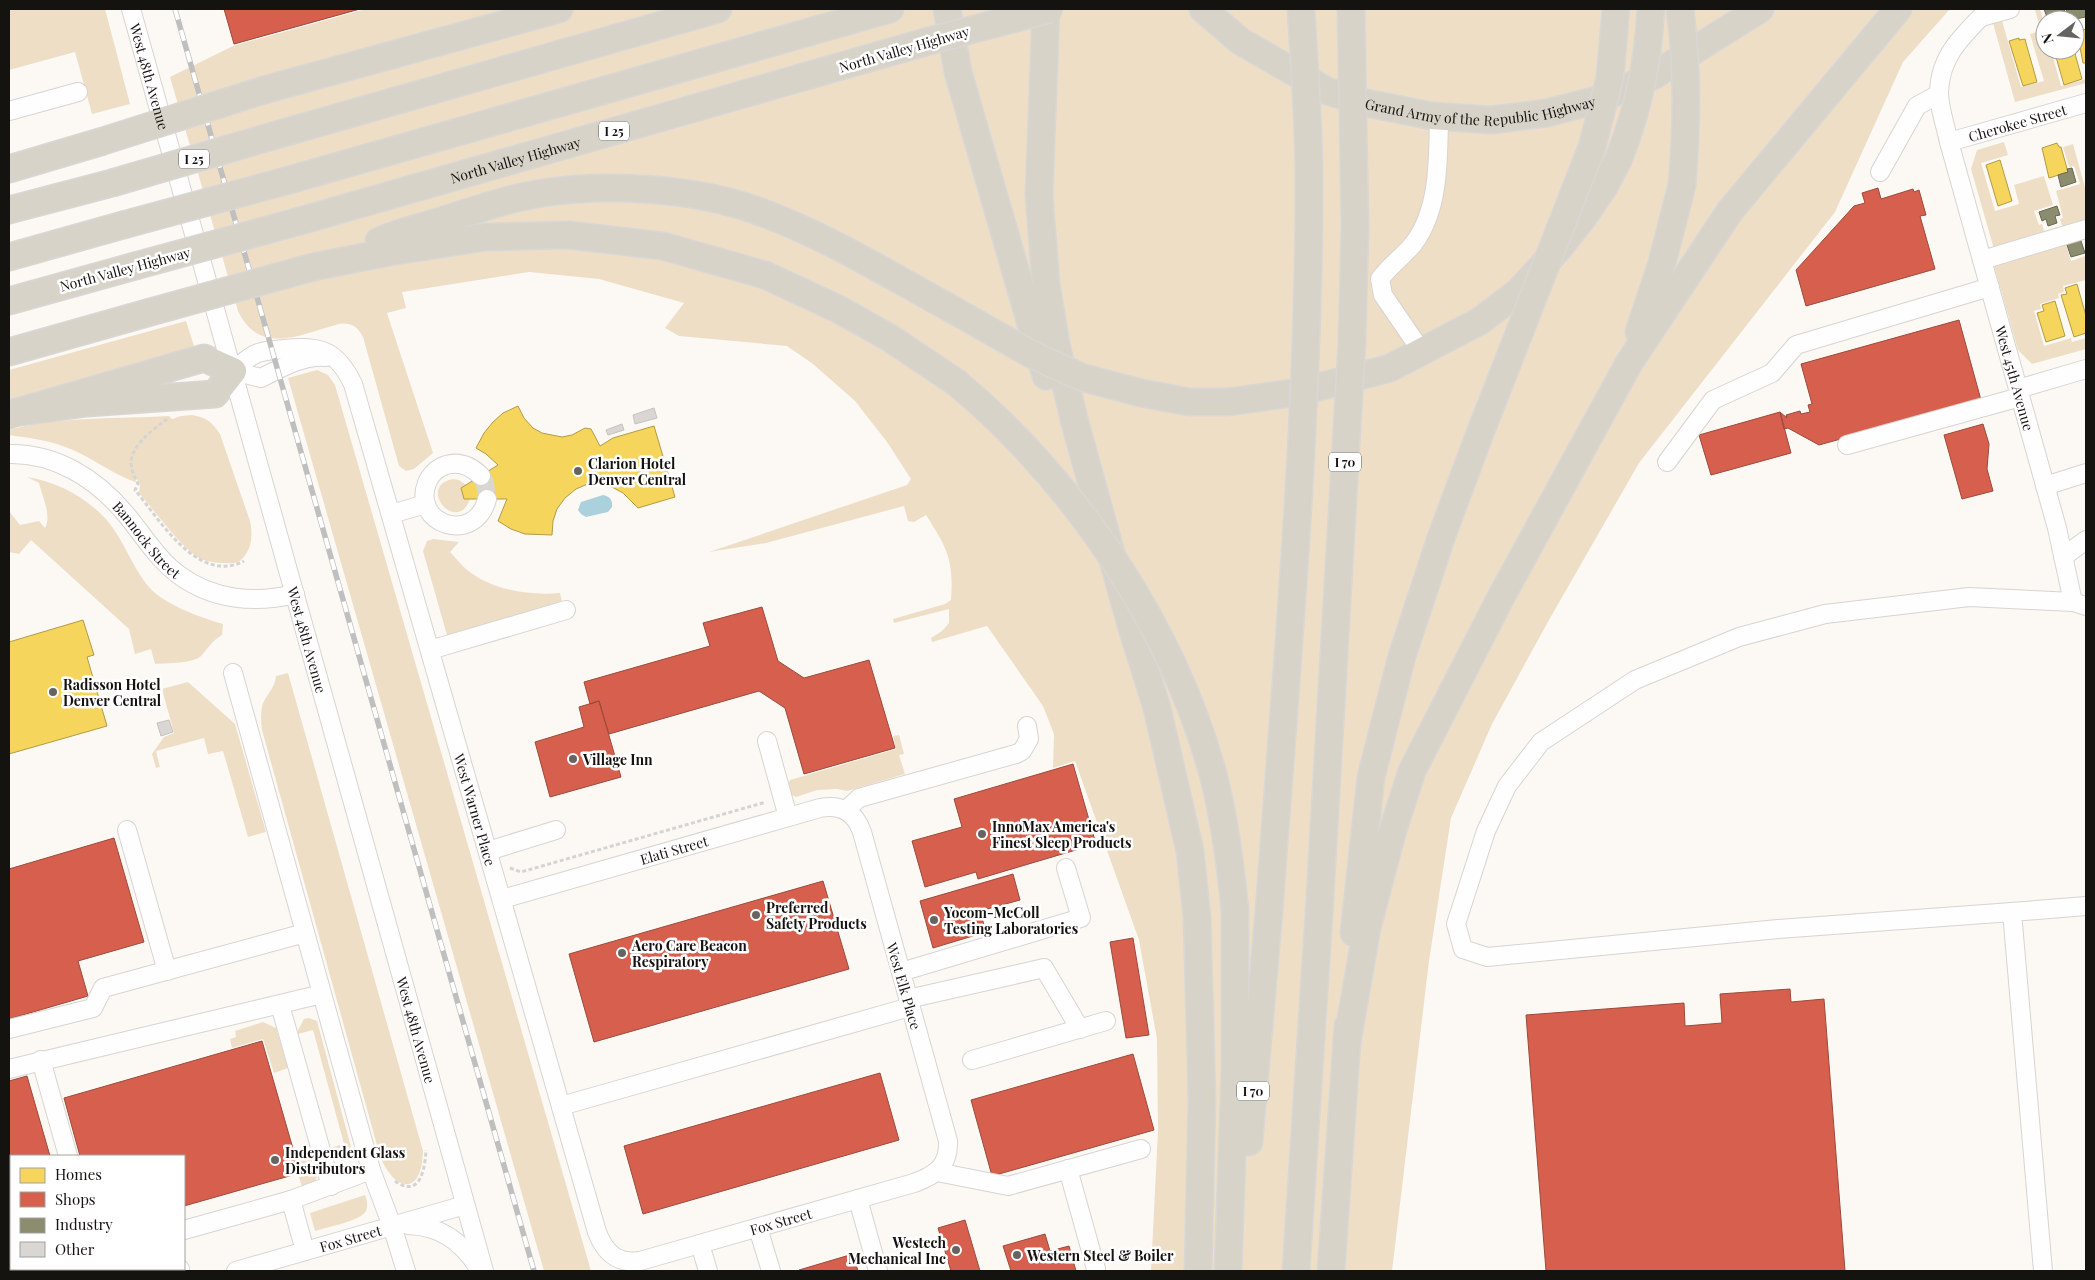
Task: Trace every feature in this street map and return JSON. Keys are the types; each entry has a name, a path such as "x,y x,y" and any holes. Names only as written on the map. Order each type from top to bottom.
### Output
{"highway":[{"path":"454,38 518,9"},
{"path":"9,169 264,90 559,9"},
{"name":"I 25","path":"9,210 112,183 718,9"},
{"path":"9,257 289,180 890,9"},
{"path":"947,9 958,72 1058,417 1131,625"},
{"path":"1048,9 1039,195 1046,284 1056,344 1075,423 1131,625 1157,708 1190,851 1196,917 1202,1099 1198,1271"},
{"name":"North Valley Highway","path":"9,301 300,221 929,41 1048,9"},
{"name":"Grand Army of the Republic Highway","path":"1203,9 1240,41 1327,91 1366,103 1439,117 1501,118 1547,113 1600,99 1653,76 1760,9"},
{"name":"I 70","path":"1237,1271 1269,911 1298,508 1306,346 1309,206 1302,9"},
{"name":"I 70","path":"1296,1271 1319,914 1352,341 1355,228 1351,9"},
{"path":"1331,1271 1356,896 1371,777 1402,656 1442,538 1592,147 1610,77 1616,9"},
{"path":"313,267 384,238 496,204 533,195 596,189 644,189 696,196 754,210 806,231 1031,354 1081,377 1141,393 1189,402 1228,402 1300,392 1390,368 1480,320 1518,292 1559,248 1604,187 1633,121 1642,89 1648,52 1651,9"},
{"path":"1629,363 1662,263 1682,185 1686,132 1686,71 1680,9"},
{"path":"1347,1042 1367,928 1392,834 1412,770 1501,597 1629,363 1730,211 1898,9"},
{"path":"9,352 313,267 389,252 485,237 568,235 663,246 765,275 838,308 890,338 957,383 1030,452 1081,511 1141,604 1186,694 1214,778 1227,841 1235,909 1235,1070 1228,1271"},
{"path":"204,358 233,371 215,394 87,403 12,414 204,358"}],"street":[{"name":"West 48th Avenue","path":"131,9 482,1271"},
{"path":"1985,13 2010,9"},
{"name":"West 45th Avenue","path":"1985,13 1957,42 1942,69 1939,94 1949,142 2063,557 2080,604"},
{"path":"9,111 78,92"},
{"path":"1880,172 1916,106 1939,94"},
{"name":"Cherokee Street","path":"1949,142 2086,103"},
{"path":"1422,352 1383,295 1380,279 1388,267 1400,258 1413,244 1420,234 1429,212 1436,175 1439,117"},
{"path":"1982,260 2086,229"},
{"path":"1667,462 1713,400 1772,373 1796,345 1990,288"},
{"name":"West Warner Place","path":"233,371 257,353 293,348 319,348 338,360 353,384 599,1237 614,1264"},
{"path":"1847,445 2019,393 2086,369"},
{"name":"Bannock Street","path":"9,454 47,459 78,472 91,481 124,512 151,548 165,562 179,575 196,585 213,593 250,600 269,599 295,594"},
{"path":"481,476 475,470 462,464 448,464 440,468 433,474 426,485 426,504 431,514 439,521 449,525 460,526 477,518 487,499"},
{"path":"2045,486 2086,473"},
{"path":"391,514 426,504"},
{"path":"2063,557 2086,540"},
{"path":"2080,604 1968,597 1825,614 1739,637 1635,680 1542,742 1507,786 1486,831 1456,924 1463,949 1487,957 1778,929 2086,906"},
{"path":"430,650 566,610"},
{"path":"233,673 372,1170 406,1271"},
{"path":"846,810 860,798 1016,754 1022,751 1030,739 1027,726"},
{"path":"767,741 788,817"},
{"name":"Elati Street","path":"502,899 830,806 846,810"},
{"name":"West Elk Place","path":"846,810 859,824 948,1141 948,1150 940,1169"},
{"path":"126,830 167,971"},
{"path":"488,850 556,830"},
{"path":"901,972 1081,918 1066,868"},
{"path":"2012,912 2043,1271"},
{"path":"9,1029 93,1008 103,988 305,933"},
{"path":"561,1106 909,1003 1044,968 1080,1029"},
{"path":"9,1069 322,994"},
{"path":"280,1005 331,1186"},
{"path":"972,1060 1106,1021"},
{"path":"41,1060 68,1155"},
{"path":"940,1169 1008,1186 1141,1149"},
{"name":"Fox Street","path":"614,1264 631,1262 663,1263 700,1244 914,1183 940,1169"},
{"path":"1068,1169 1096,1268"},
{"path":"185,1230 291,1200 372,1170"},
{"path":"858,1199 878,1271"},
{"path":"291,1200 305,1251"},
{"name":"Fox Street","path":"236,1271 465,1205"},
{"path":"392,1226 424,1226 450,1237 469,1254 482,1271"},
{"path":"758,1228 771,1271"},
{"path":"700,1244 708,1271"}],"path":[{"path":"170,418 143,438 137,447 131,462 132,471 138,484 134,490 186,551 198,560 219,566 232,566 244,561"},
{"path":"510,868 521,872 783,798"}],"shaded area":[{"path":"9,9 105,9 130,104 92,114 75,52 9,70"},
{"path":"366,9 1950,9 1903,62 1835,212 1639,463 1492,724 1451,818 1429,961 1392,1271 1151,1271 1158,1131 1157,1039 1139,940 1075,761 1053,768 1054,734 1043,706 987,626 932,642 931,638 942,631 949,623 949,609 894,623 893,619 945,604 951,600 952,586 948,555 933,526 926,515 914,522 908,521 904,506 766,543 709,552 907,485 911,479 887,442 855,401 813,364 787,346 679,336 665,328 684,303 599,279 529,272 402,292 406,308 387,313 433,453 414,469 406,471 399,466 363,337 359,330 351,325 339,324 296,336 270,338 258,334 247,325 238,311 170,77 233,46"},
{"path":"2001,17 2021,87 2044,81 2038,60 2054,60 2061,86 2086,79 2086,83 2015,102 1993,23"},
{"path":"2035,33 2035,51 2030,34"},
{"path":"2004,142 2008,155 1981,163 1995,211 2019,204 2014,185 2044,176 2053,205 2034,211 2039,225 2042,224 2044,231 2058,227 2058,230 1994,249 1971,169 1977,150"},
{"path":"2073,144 2086,191 2086,222 2063,229 2060,219 2063,218 2056,191 2080,184 2074,166 2069,167 2063,147"},
{"path":"2065,241 2071,261 2085,256 2086,280 2063,286 2064,292 2058,294 2059,298 2040,304 2041,309 2034,311 2044,346 2071,338 2072,342 2086,338 2086,349 2032,364 2018,350 1993,262"},
{"path":"186,321 196,352 9,403 9,370"},
{"path":"317,370 328,375 335,385 591,1271 544,1271 288,378"},
{"path":"192,415 208,421 220,434 250,521 250,545 243,558 235,563 209,561 199,558 192,552 176,537 139,493 140,485 137,479 135,482 127,479 58,444 9,435 9,430 48,422 169,416 172,419"},
{"path":"27,477 52,483 88,502 115,531 139,574 155,593 173,605 223,624 222,635 198,658 187,662 155,664 151,649 135,654 129,629 31,540 19,554 9,552 9,511 20,525 39,521 45,528 47,523 46,506 39,483"},
{"path":"454,479 466,485 464,499 470,499 464,509 457,512 449,511 438,498 438,490 443,483"},
{"path":"433,539 459,542 450,552 466,569 487,582 499,587 523,592 560,593 562,602 447,635 423,551 427,541"},
{"path":"288,673 423,1151 418,1176 413,1182 406,1184 392,1177 380,1156 262,730 261,711 264,701 273,686 276,676"},
{"path":"188,682 235,724 266,832 248,837 223,751 208,754 204,738 156,751 160,767 156,768 152,754 164,737 174,733 162,689"},
{"path":"899,735 904,754 899,755 905,774 847,791 837,789 817,790 796,797 791,795 788,784 790,780 896,749 893,736"},
{"path":"309,1018 317,1021 354,1158 342,1161 332,1155 330,1148 344,1144 313,1030 298,1034 304,1019"},
{"path":"263,1022 276,1028 288,1068 274,1073 263,1039 232,1048 230,1039 236,1037 235,1031"},
{"path":"311,1151 318,1175 313,1185 303,1190 299,1177 305,1175 298,1154"},
{"path":"365,1195 367,1207 363,1215 351,1221 315,1231 310,1213"}],"water":[{"path":"603,495 609,498 612,503 612,507 608,512 586,517 578,510 581,502"}],"building: Homes":[{"path":"2085,29 2086,63 2083,63 2082,60 2085,60"},
{"path":"2019,38 2019,40 2025,39 2037,82 2023,86 2009,41"},
{"path":"2057,60 2077,60 2082,79 2064,85"},
{"path":"2057,143 2061,147 2068,172 2049,178 2042,148"},
{"path":"2000,160 2012,201 1998,206 1986,165"},
{"path":"2077,284 2086,316 2086,333 2074,337 2061,295 2067,294 2065,288"},
{"path":"2055,301 2065,336 2046,342 2037,313 2044,311 2042,305"},
{"name":"Clarion Hotel Denver Central","path":"518,406 524,418 533,428 542,433 562,437 572,435 585,428 591,429 600,446 613,438 654,426 675,497 638,508 623,493 612,487 599,485 599,482 590,483 576,489 565,498 557,509 553,521 552,535 525,534 511,529 498,521 507,499 464,499 461,488 498,465 476,448 484,433 493,422 503,413"},
{"name":"Radisson Hotel Denver Central","path":"83,620 94,655 87,657 107,726 9,754 9,642"}],"building: Shops":[{"path":"224,9 360,9 234,44"},
{"path":"1878,188 1881,199 1913,189 1914,192 1919,190 1926,215 1920,216 1935,269 1806,306 1796,270 1854,206 1865,203 1862,193"},
{"path":"1959,320 1981,400 1819,445 1788,428 1784,429 1780,412 1787,418 1786,415 1800,411 1801,414 1810,412 1808,405 1812,404 1801,364"},
{"path":"1780,412 1791,453 1711,475 1699,435"},
{"path":"1983,424 1989,444 1987,469 1993,491 1962,499 1944,435"},
{"path":"762,607 778,661 804,678 869,660 895,748 804,774 785,708 759,691 609,734 599,701 590,704 584,682 710,646 703,623"},
{"path":"599,701 621,777 550,797 535,742 584,727 579,707"},
{"path":"1073,764 1096,844 978,879 976,872 925,887 912,841 962,827 954,799"},
{"path":"114,838 144,942 78,961 88,996 9,1019 9,869"},
{"path":"1013,874 1020,900 980,911 986,932 933,948 920,901"},
{"path":"823,881 849,969 594,1042 569,954"},
{"path":"1133,938 1149,1035 1126,1038 1110,942"},
{"path":"1790,989 1791,1002 1824,999 1845,1271 1546,1271 1526,1015 1684,1003 1685,1026 1722,1023 1720,994"},
{"path":"262,1041 300,1173 185,1206 185,1155 80,1155 64,1098"},
{"path":"1133,1054 1154,1130 992,1176 971,1100"},
{"path":"880,1073 899,1140 643,1214 624,1146"},
{"path":"27,1076 50,1155 10,1155 10,1224 9,1220 9,1081"},
{"path":"965,1220 980,1271 951,1271 938,1228"},
{"path":"1045,1234 1050,1251 1069,1246 1076,1271 1011,1271 1003,1246"},
{"path":"853,1254 858,1271 799,1271 799,1270"},
{"path":"82,1270 83,1271 23,1271"}],"building: Industry":[{"path":"2044,9 2064,10 2044,10"},
{"path":"2086,9 2086,17 2085,10 2066,10"},
{"path":"2072,168 2076,182 2061,187 2058,175 2068,172 2067,169"},
{"path":"2057,206 2060,215 2055,216 2057,223 2048,226 2046,219 2042,221 2039,212"},
{"path":"2080,238 2085,253 2071,257 2066,242"}],"building: Other":[{"path":"654,408 657,418 635,424 633,415"},
{"path":"622,424 624,430 608,435 606,430"},
{"path":"169,720 173,732 161,736 157,723"}],"tunnel":[{"path":"481,476 485,483 487,499"}],"railway":[{"path":"175,9 534,1271"}],"place":[{"name":"Clarion Hotel Denver Central","path":"578,471"},
{"name":"Radisson Hotel Denver Central","path":"53,692"},
{"name":"Village Inn","path":"573,759"},
{"name":"InnoMax America's Finest Sleep Products","path":"982,834"},
{"name":"Preferred Safety Products","path":"756,915"},
{"name":"Yocom-McColl Testing Laboratories","path":"934,920"},
{"name":"Aero Care Beacon Respiratory","path":"622,953"},
{"name":"Independent Glass Distributors","path":"275,1160"},
{"name":"Westech Mechanical Inc","path":"956,1250"},
{"name":"Western Steel & Boiler","path":"1017,1255"}]}
